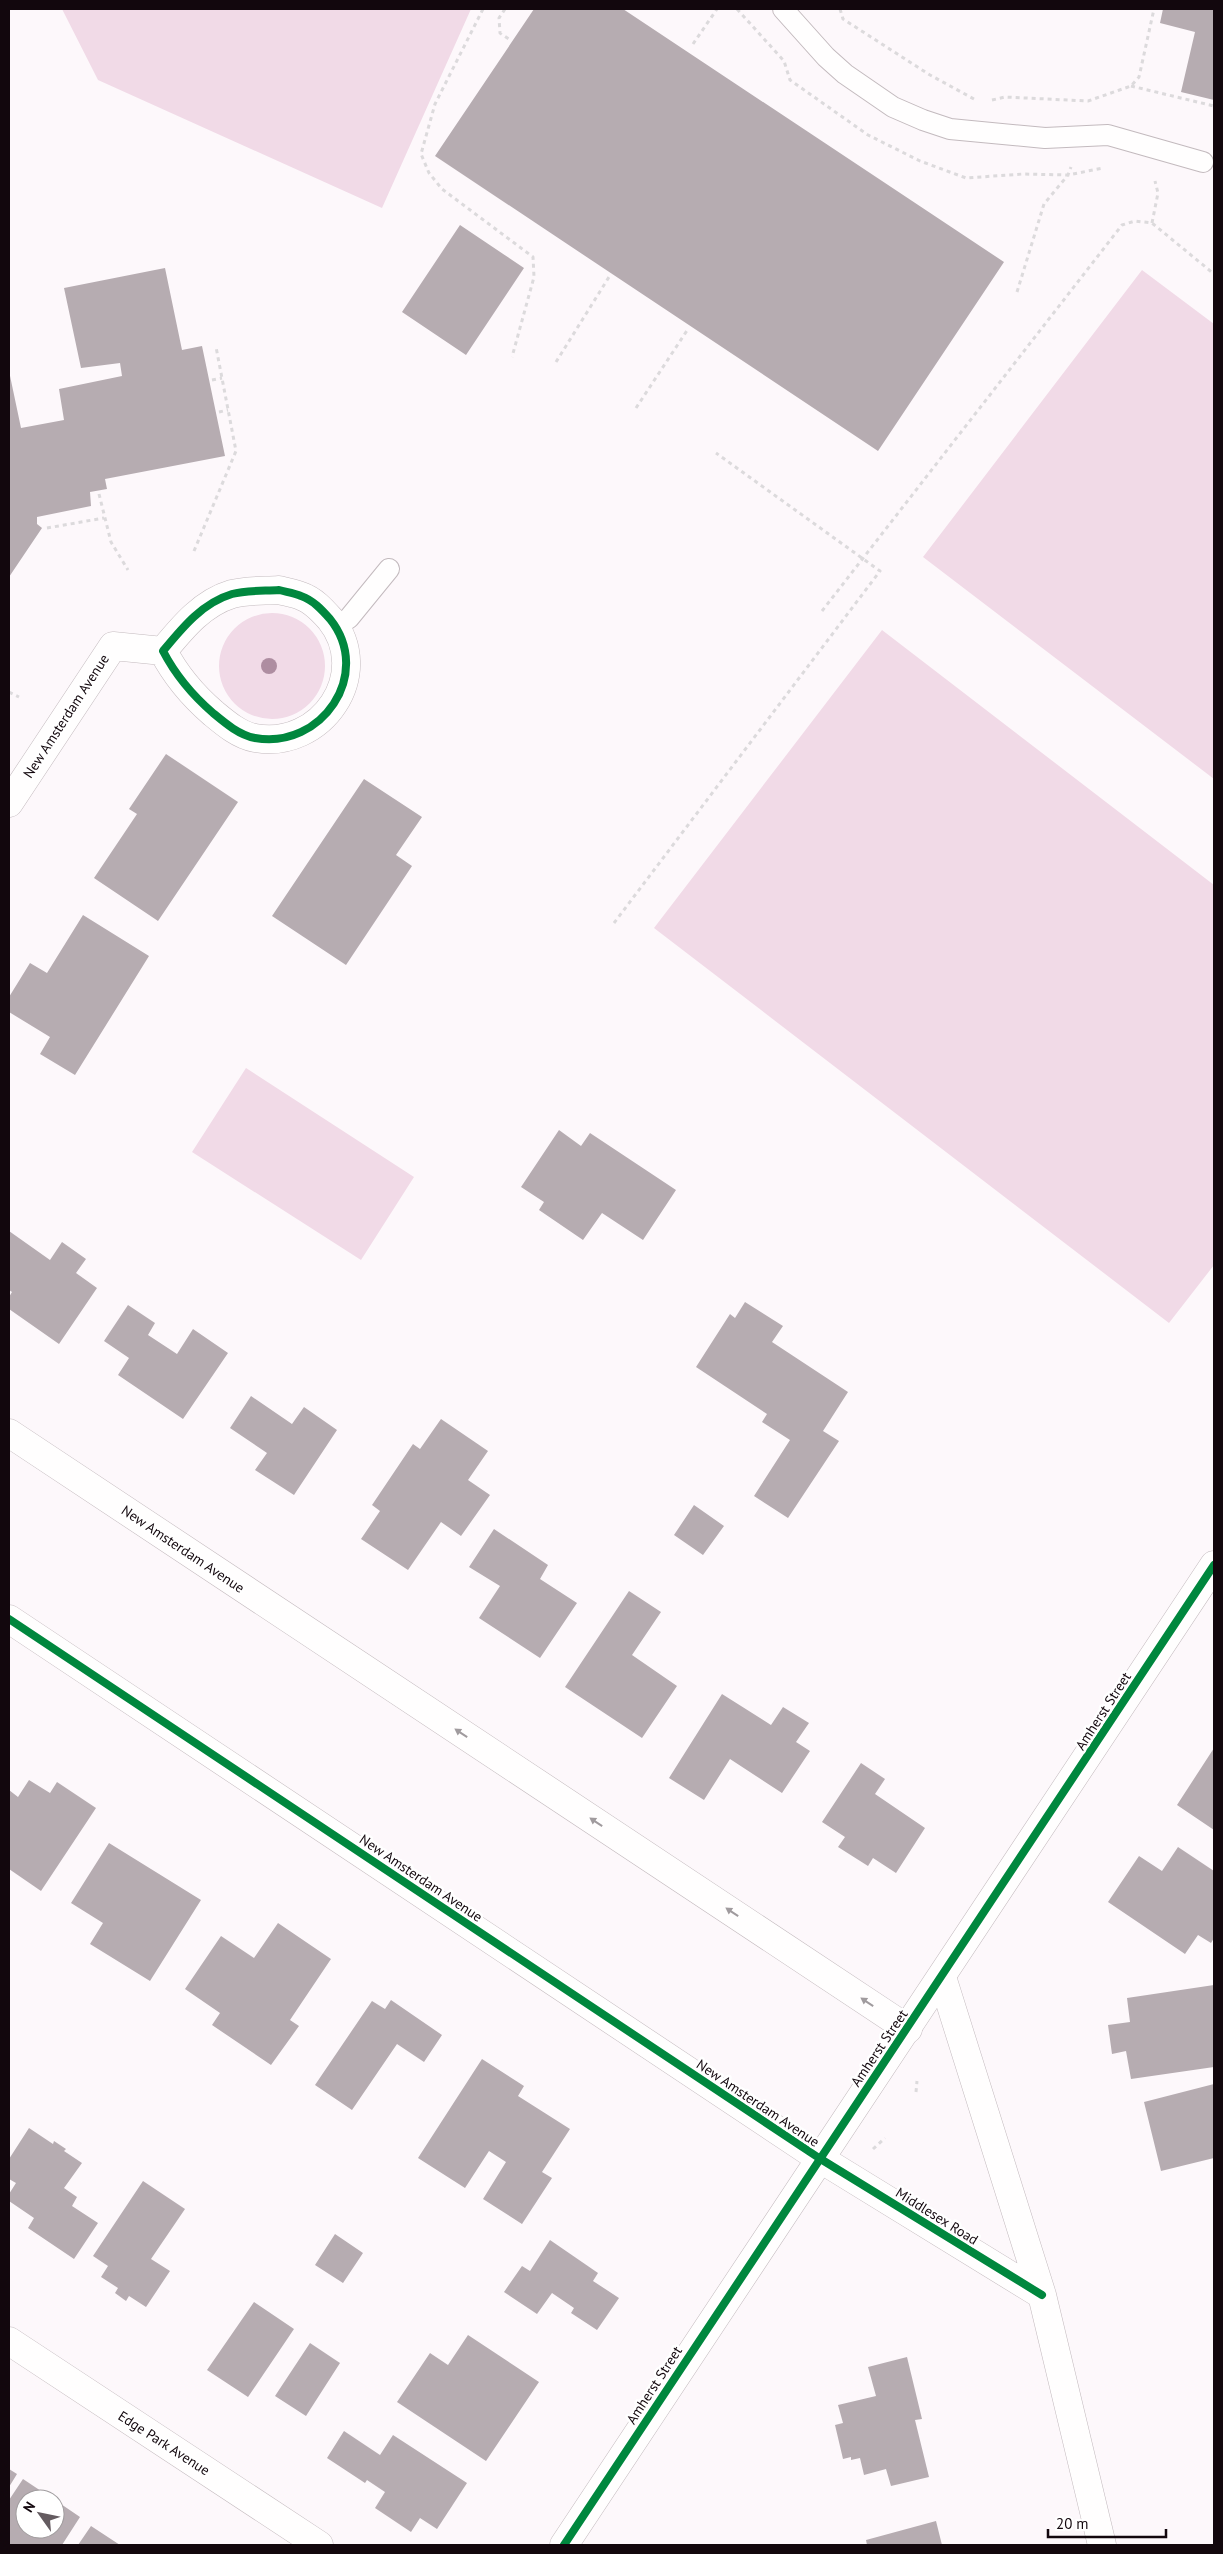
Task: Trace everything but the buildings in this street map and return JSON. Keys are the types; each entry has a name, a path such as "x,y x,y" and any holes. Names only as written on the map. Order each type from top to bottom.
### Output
{"street":[{"path":"279,590 302,596 321,609 336,627 344,647 346,670 341,691 330,711 315,726 295,736 274,740 253,738 234,729 222,720 198,700 177,676 163,651 192,617 232,594 279,590"},
{"name":"New Amsterdam Avenue","path":"9,803 113,646 163,651"},
{"name":"New Amsterdam Avenue","path":"9,1433 908,2029"},
{"name":"Amherst Street","path":"564,2545 1214,1565"},
{"name":"New Amsterdam Avenue","path":"9,1619 819,2158"},
{"path":"942,1977 1042,2295 1102,2545"},
{"name":"Middlesex Road","path":"819,2158 1042,2295"},
{"name":"Edge Park Avenue","path":"9,2341 319,2545"}],"lane":[{"path":"783,9 826,57 845,74 893,107 923,120 950,129 1045,138 1108,135 1203,162"},
{"path":"336,627 349,618 389,569"}],"path":[{"path":"483,9 435,104 420,154 428,173 442,189 533,257 534,277 512,356"},
{"path":"505,9 499,18 500,33 509,39"},
{"path":"693,44 718,9"},
{"path":"840,9 843,19 930,75 981,102"},
{"path":"989,101 1005,98 1088,101 1131,86 1139,77 1154,9"},
{"path":"1131,86 1214,106"},
{"path":"1017,292 1044,204 1068,175 1072,166"},
{"path":"1152,222 1158,194 1154,174"},
{"path":"822,611 1122,225 1135,221 1152,222 1214,274"},
{"path":"556,362 609,277"},
{"path":"636,408 688,329"},
{"path":"194,552 236,451 216,347"},
{"path":"212,380 222,378"},
{"path":"219,412 228,410"},
{"path":"614,923 880,571 716,453"},
{"path":"99,494 111,542 128,570"},
{"path":"47,528 104,518"},
{"path":"9,692 19,698"},
{"path":"916,2092 917,2081"},
{"path":"873,2149 885,2138"}],"shaded area":[{"path":"62,9 471,9 382,208 98,80"},
{"path":"1142,270 1214,324 1214,779 923,557"},
{"path":"272,613 292,617 309,629 321,646 325,666 321,686 309,703 292,715 272,719 252,715 235,703 223,686 219,666 223,646 235,629 252,617"},
{"path":"882,630 1214,885 1214,1265 1169,1323 654,928"},
{"path":"246,1068 414,1177 361,1260 192,1152"}],"cycle path":[{"path":"279,590 309,600 330,619 342,640 346,662 343,684 334,704 319,720 301,732 279,739 255,738 232,728 205,706 179,677 163,651 193,617 211,603 232,594 279,590"},
{"path":"564,2545 1214,1565"},
{"path":"9,1619 819,2158 1042,2295"}]}
